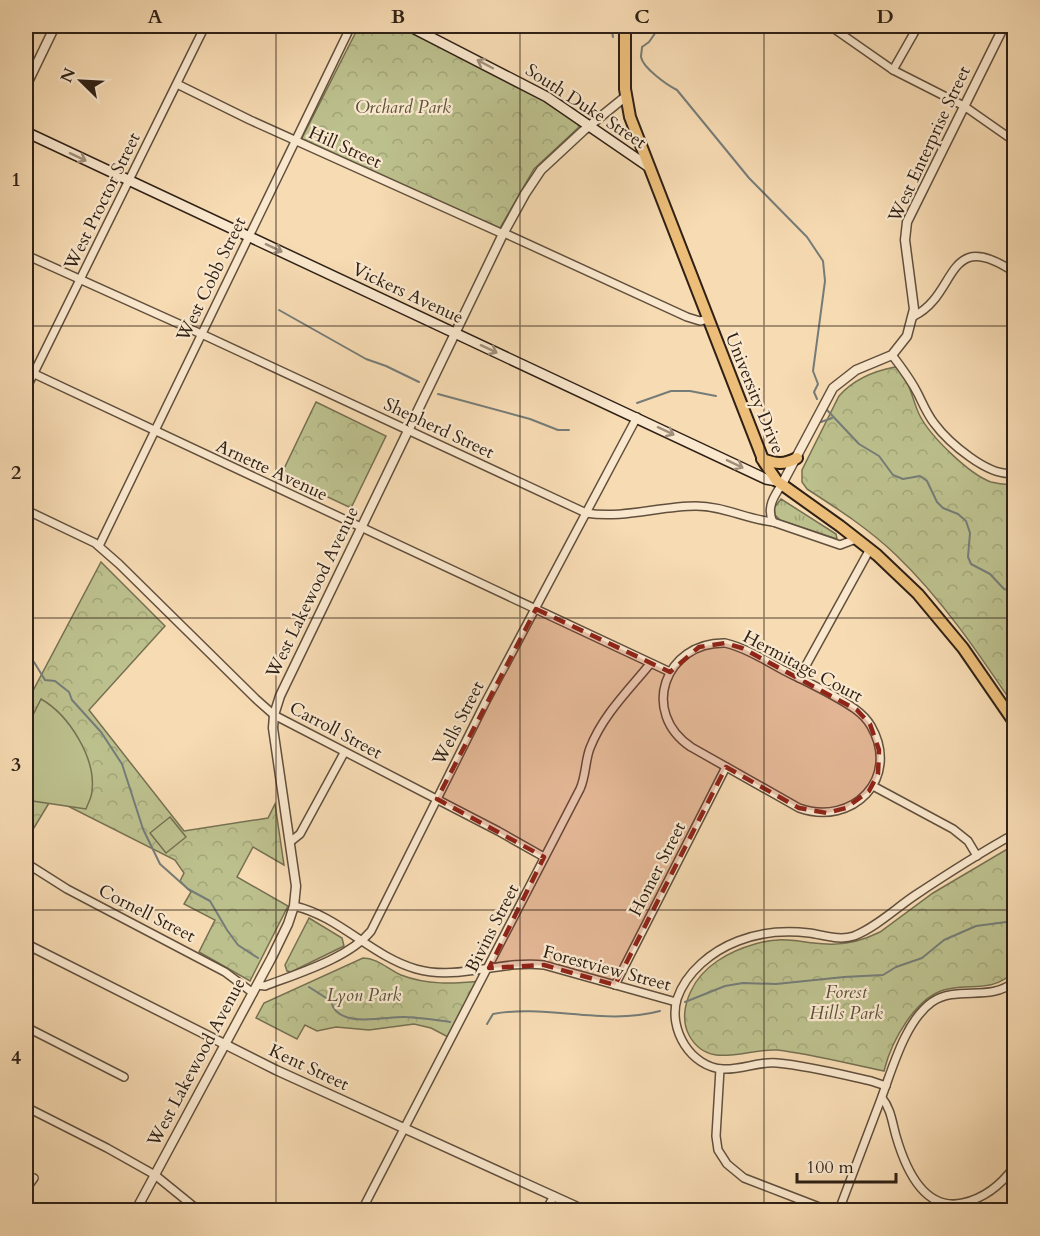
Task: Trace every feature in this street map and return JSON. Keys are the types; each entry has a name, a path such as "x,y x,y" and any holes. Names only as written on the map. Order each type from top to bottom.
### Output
{"main road":[{"name":"South Duke Street","path":"409,26 538,92 649,167"},
{"path":"625,26 625,97"},
{"name":"University Drive","path":"625,97 630,117 762,459 779,482 870,549 902,578 945,625 1014,722"},
{"name":"Vickers Avenue","path":"26,132 766,479 779,482"},
{"path":"762,459 780,464 797,458"}],"street":[{"path":"26,86 56,26"},
{"name":"West Proctor Street","path":"26,389 29,372 81,280 205,26"},
{"name":"West Cobb Street","path":"99,546 351,26"},
{"path":"830,26 893,70 964,106 1014,141"},
{"path":"893,70 918,26"},
{"name":"West Enterprise Street","path":"914,316 905,240 906,226 1004,26"},
{"name":"Hill Street","path":"177,84 295,140 687,317 700,321 708,319"},
{"name":"West Lakewood Avenue","path":"136,1210 255,989 288,924 294,906 296,886 273,728 274,715 282,690 503,233 525,194 541,170 625,97"},
{"name":"Shepherd Street","path":"26,255 586,513 604,515 694,506 716,507 772,522 840,545 856,539"},
{"path":"772,522 771,503 779,482 797,458 832,388 856,370 892,355 904,342 914,316 931,305 955,267 966,259 986,257 1014,272"},
{"path":"892,355 912,382 930,417 943,434 986,467 1002,474 1014,473"},
{"name":"Arnette Avenue","path":"29,372 670,672"},
{"name":"Wells Street","path":"255,989 337,956 362,942 371,931 485,703 637,417"},
{"name":"Carroll Street","path":"26,510 99,546 274,715 544,857"},
{"path":"799,678 870,549"},
{"name":"Hermitage Court","path":"670,672 677,662 690,651 707,644 725,644 742,648 857,710 870,724 879,750 879,768 873,786"},
{"name":"Bivins Street","path":"362,1210 580,789 584,780 589,751 601,724 650,664"},
{"path":"670,672 664,686 663,704 672,729 684,742 799,808 818,813 837,812 846,808 862,798 873,786 953,829 968,841 977,856"},
{"path":"290,842 300,834 344,753"},
{"name":"Homer Street","path":"615,985 726,767"},
{"path":"886,1086 871,1081 776,1063 720,1069 699,1060 682,1041 675,1021 676,1002 688,979 698,967 728,946 749,938 778,932 838,938 856,935 1014,834"},
{"name":"Cornell Street","path":"26,863 67,889 255,989"},
{"name":"Forestview Street","path":"294,906 318,915 386,957 417,969 451,972 529,963 544,965 676,1002"},
{"path":"26,960 29,946"},
{"name":"Kent Street","path":"29,946 224,1045 584,1210"},
{"path":"839,1210 886,1086 912,1026 921,1012 931,1003 952,994 992,993 1014,982"},
{"path":"26,1027 124,1077"},
{"path":"720,1069 716,1136 718,1150 727,1164 744,1178 827,1210"},
{"path":"882,1098 890,1107 898,1144 914,1178 931,1198 941,1204 949,1208 984,1196 1006,1178 1014,1167"},
{"path":"26,1107 155,1175 198,1210"},
{"path":"26,1189 34,1178"},
{"path":"546,1210 554,1196"}],"highlighted area":[{"path":"536,609 670,672 699,647 725,643 742,648 857,710 870,724 879,750 878,774 869,791 846,808 827,813 799,808 726,767 615,985 544,965 489,968 544,857 437,799"}],"green space":[{"name":"Orchard Park","path":"359,26 397,26 533,93 578,124 579,127 534,169 500,228 301,140"},
{"path":"895,367 904,377 925,425 951,454 982,478 991,482 1014,484 1014,706 959,628 913,572 875,537 807,489 802,482 802,470 839,396 864,377"},
{"path":"316,402 386,436 351,508 281,475"},
{"path":"781,499 836,534 837,539 780,520 775,515 774,508"},
{"path":"101,562 165,626 89,710 184,831 268,818 275,804 284,865 253,847 237,877 288,906 250,981 199,952 215,920 184,904 191,892 180,881 184,873 175,860 52,798 26,841 26,704"},
{"path":"41,699 61,715 85,752 92,778 92,793 86,809 26,800 26,729"},
{"path":"170,817 186,837 166,853 150,833"},
{"name":"Forest Hills Park","path":"1014,845 1014,972 991,985 948,989 925,1000 899,1034 884,1071 777,1050 717,1055 697,1046 689,1035 685,1025 685,1013 691,991 709,967 727,955 766,941 792,940 834,944 848,943 868,937 880,932 933,893"},
{"name":"Lyon Park","path":"309,918 342,938 344,946 291,972 287,971 285,965"},
{"name":"Lyon Park","path":"363,958 373,960 401,975 421,981 450,983 480,981 450,1038 431,1028 414,1024 369,1030 336,1027 317,1031 305,1025 297,1039 256,1018 264,1003"}],"waterway":[{"path":"611,26 613,37"},
{"path":"658,29 649,42 642,47 641,57 646,66 677,90 749,178 807,237 823,261 825,281 813,371 818,384 814,392 817,399"},
{"path":"279,310 366,359 419,382"},
{"path":"637,403 671,391 690,391 716,396"},
{"path":"438,394 530,419 558,430 569,430"},
{"path":"827,410 859,444 879,456 893,475 903,479 920,476 927,481 937,502 966,521 970,533 968,557 971,564 990,574 1004,589 1014,592"},
{"path":"821,422 832,418"},
{"path":"34,662 45,680 55,681 69,692 72,700 101,732 122,764 143,829 160,864 188,889 210,901 238,945 258,958"},
{"path":"685,1002 725,986 743,983 776,984 883,975 896,967 922,958 944,940 976,926 1014,921"},
{"path":"309,987 331,1001 335,1010 351,1018 362,1020 409,1017 450,1022"},
{"path":"487,1024 493,1014 513,1012 618,1016 660,1011"}]}
